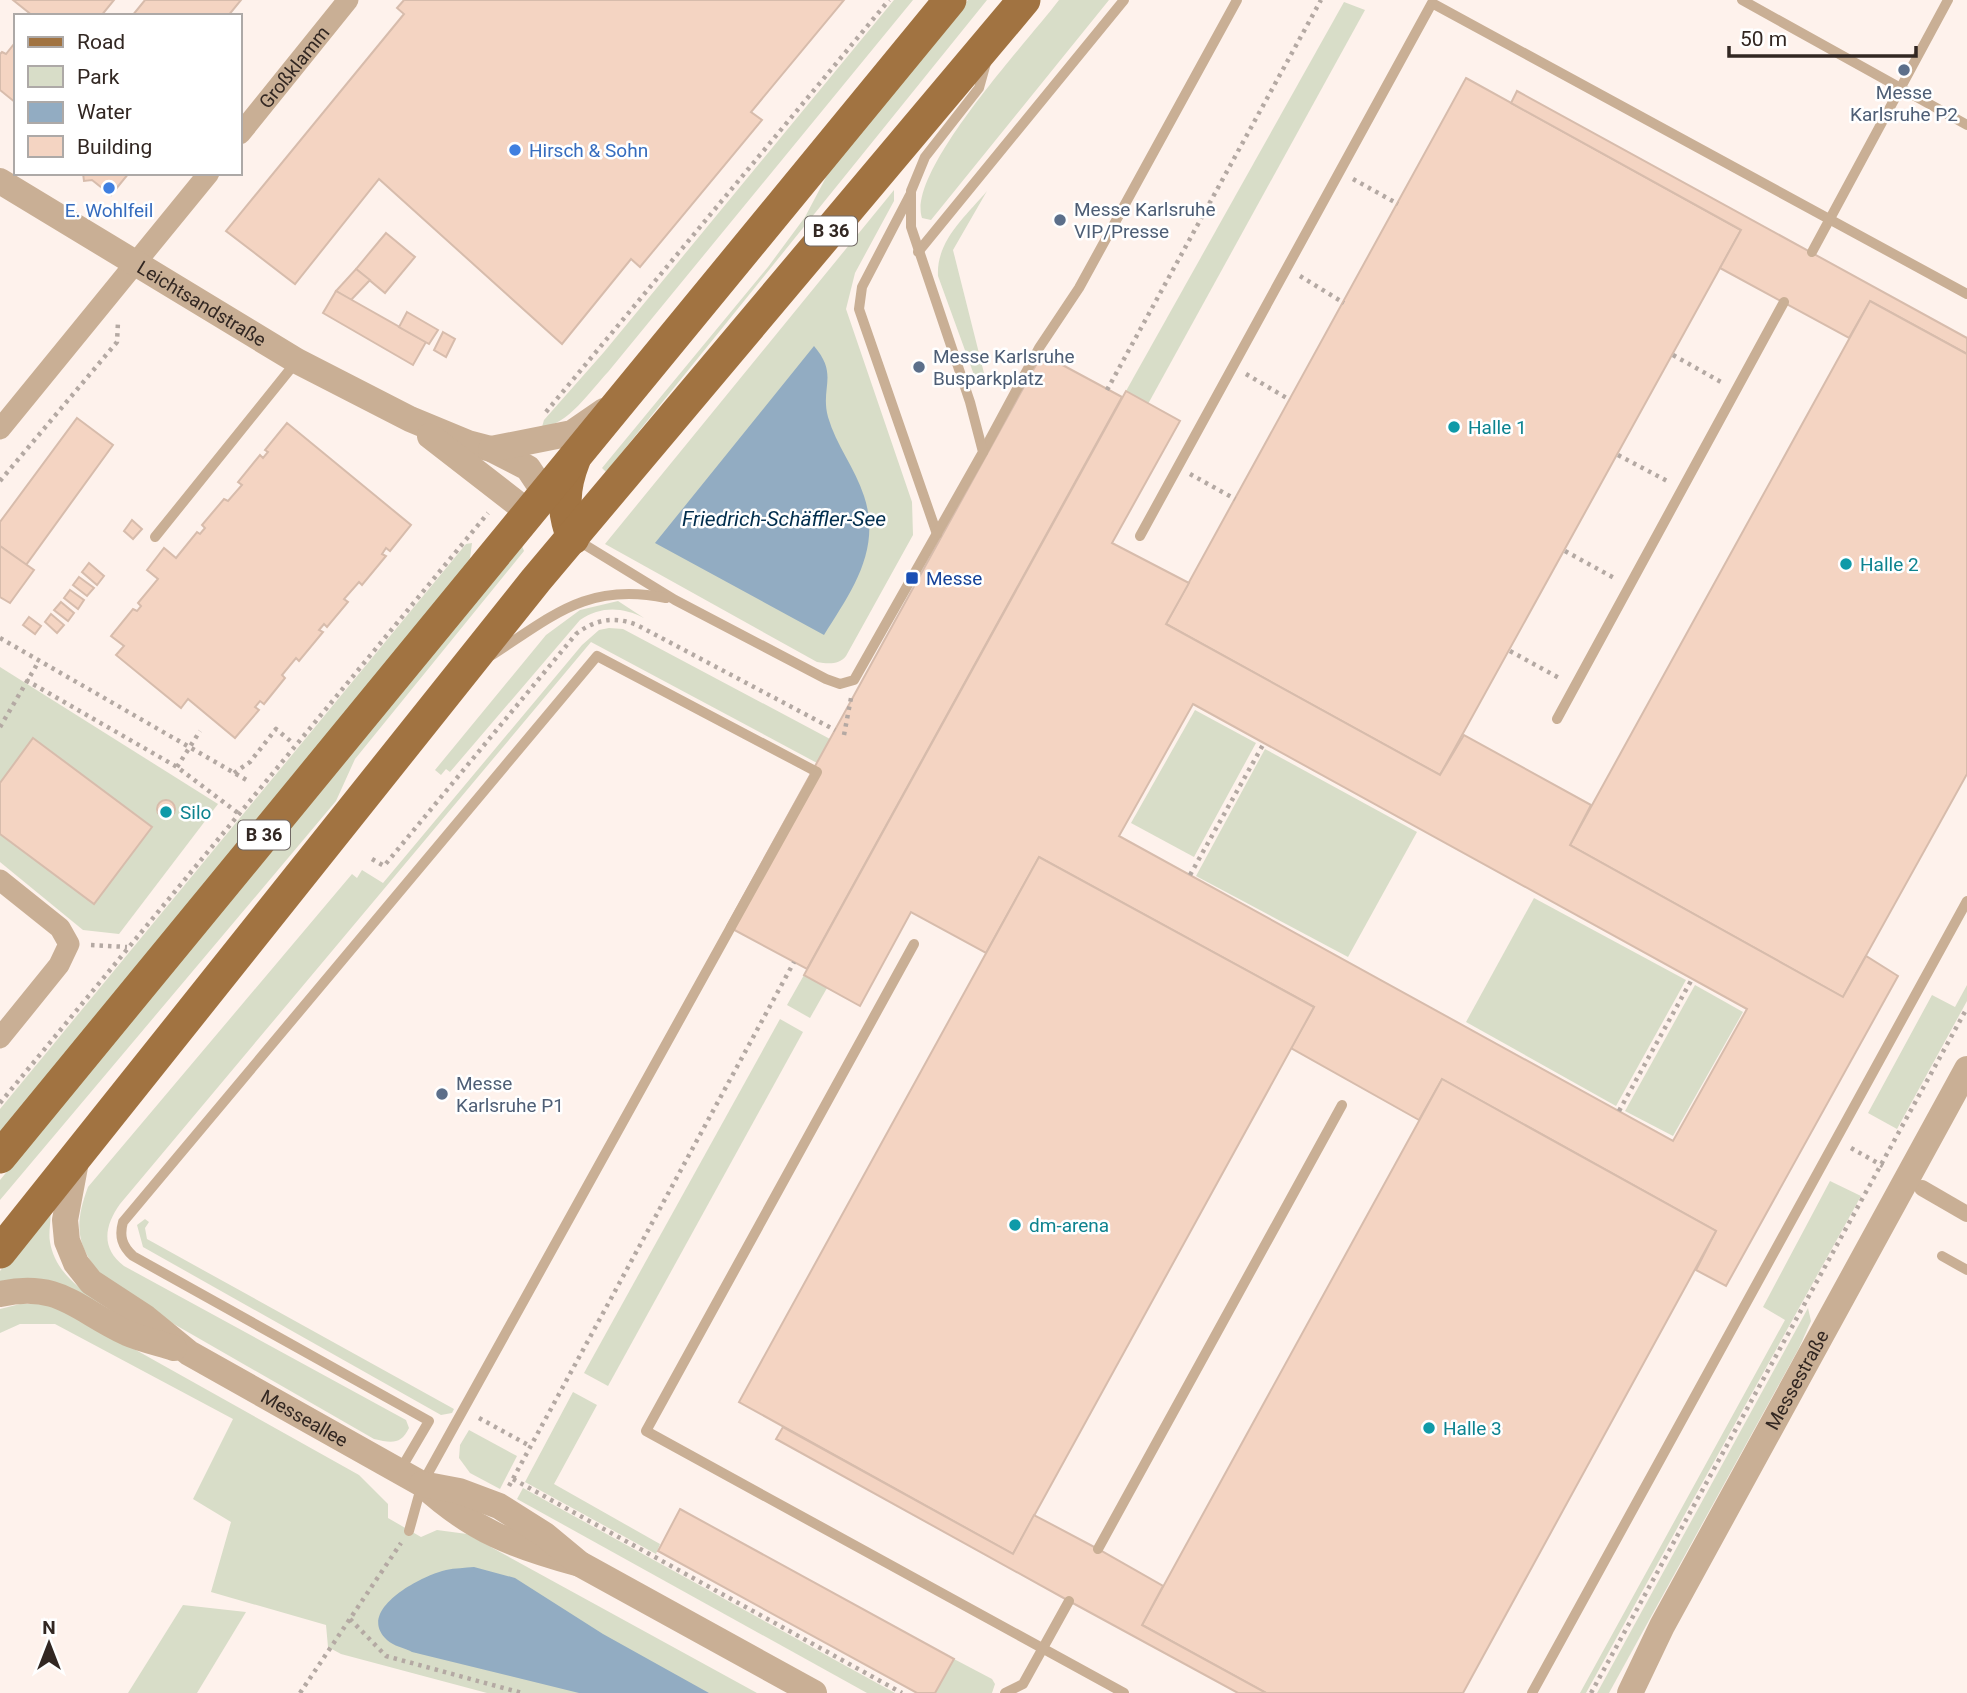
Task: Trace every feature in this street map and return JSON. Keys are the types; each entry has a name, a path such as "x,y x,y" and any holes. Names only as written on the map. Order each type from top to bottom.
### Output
{"main road":[{"name":"B 36","path":"0,1252 536,580 540,513 576,455 950,0"},
{"name":"B 36","path":"0,1157 540,513 994,37 1024,0"},
{"path":"540,513 565,518 564,496 576,455"}],"street":[{"name":"Großklamm","path":"242,132 348,0"},
{"path":"0,429 207,175"},
{"name":"Leichtsandstraße","path":"0,181 297,361 410,419 468,443 491,449 528,468 540,513"},
{"name":"Leichtsandstraße","path":"491,449 572,433 625,396"},
{"name":"Leichtsandstraße","path":"410,419 540,513"},
{"path":"0,880 60,928 69,944 59,965 0,1038"},
{"name":"Messestraße","path":"1629,1693 1668,1614 1914,1184 1967,1069"},
{"name":"Messeallee","path":"77,1156 65,1220 67,1241 76,1263 91,1282 146,1318 189,1353 411,1478 453,1512 510,1542 580,1564"},
{"path":"1914,1184 1967,1214"},
{"name":"Messeallee","path":"0,1294 22,1289 42,1290 62,1296 127,1333 189,1353"},
{"name":"Messeallee","path":"411,1478 459,1491 499,1506 545,1535 580,1564 814,1693"}],"lane":[{"path":"918,252 1124,0"},
{"path":"540,513 675,600 826,679 840,684 854,680 1039,348 1079,288 1237,0"},
{"path":"1742,0 1967,125"},
{"path":"1812,252 1948,0"},
{"path":"1140,536 1432,3 1967,294"},
{"path":"937,534 859,309 862,287 911,191 925,157 979,88 994,37"},
{"path":"911,191 911,227 970,402 983,452"},
{"path":"1557,719 1784,302"},
{"path":"155,537 297,361"},
{"path":"461,676 569,606 596,596 635,593 675,600"},
{"path":"409,1531 411,1478 429,1421 133,1256 125,1248 120,1231 123,1222 597,656 817,772 464,1410 411,1478"},
{"path":"1532,1693 1967,901"},
{"path":"914,944 646,1431 1124,1693"},
{"path":"1098,1549 1342,1105"},
{"path":"1942,1256 1967,1270"},
{"path":"1005,1693 1024,1688 1069,1601"}],"path":[{"path":"535,441 534,426 889,0"},
{"path":"1107,390 1321,0"},
{"path":"1340,171 1398,204"},
{"path":"1287,268 1344,303"},
{"path":"0,481 117,342 116,324 124,314"},
{"path":"1673,355 1735,390"},
{"path":"1234,367 1290,400"},
{"path":"1618,455 1681,489"},
{"path":"1178,467 1235,499"},
{"path":"0,1103 461,541 540,513"},
{"path":"1565,551 1629,587"},
{"path":"0,638 250,782"},
{"path":"1510,651 1574,686"},
{"path":"0,727 39,661"},
{"path":"26,680 177,767 238,813"},
{"path":"844,735 854,680"},
{"path":"372,859 384,866 509,718"},
{"path":"234,773 250,762 276,729 294,744"},
{"path":"177,767 200,731"},
{"path":"1190,875 1264,743"},
{"path":"69,944 128,947"},
{"path":"499,1506 794,962"},
{"path":"1619,1111 1692,979"},
{"path":"1591,1693 1967,1008"},
{"path":"464,1410 530,1446"},
{"path":"513,1479 902,1693"},
{"path":"300,1693 409,1531"},
{"path":"350,1619 386,1656 522,1693"}],"green space":[{"path":"894,0 913,0 608,372 569,414 560,421 542,427 544,420 604,352"},
{"path":"968,0 987,0 606,472 602,468 768,267 805,217 832,166"},
{"path":"1059,0 1109,0 931,220 922,218 922,197 932,170 950,139 998,74"},
{"path":"1344,2 1365,10 1148,404 1126,391"},
{"path":"894,190 894,201 855,273 846,309 912,502 913,535 846,656 837,662 821,663 605,544"},
{"path":"987,191 953,250 986,381 974,375 938,276 939,263 947,241 961,220"},
{"path":"472,543 470,558 460,573 0,1132 0,1109 466,544"},
{"path":"522,546 524,551 355,759 336,801 0,1200 0,1180"},
{"path":"618,601 644,618 620,610 604,610 580,620 450,772 446,769 441,775 435,770 546,635 580,610"},
{"path":"623,629 830,739 817,763 591,642 120,1204 108,1228 111,1252 124,1266 406,1420 409,1428 399,1440 390,1442 374,1439 113,1289 86,1254 80,1231 83,1204 88,1187 352,874 357,878 362,870 383,883 582,645 599,630"},
{"path":"0,667 218,804 119,934 83,930 0,862"},
{"path":"1195,710 1256,743 1194,857 1131,823"},
{"path":"1265,749 1417,832 1348,957 1196,876"},
{"path":"1534,898 1686,980 1616,1106 1466,1022"},
{"path":"804,975 827,988 810,1018 787,1005"},
{"path":"1695,985 1743,1012 1673,1136 1625,1111"},
{"path":"1967,985 1967,1001 1897,1129 1868,1113 1932,995 1955,1007"},
{"path":"780,1019 803,1032 608,1386 584,1373"},
{"path":"1830,1181 1861,1196 1586,1693 1580,1693 1785,1320 1763,1307"},
{"path":"50,1210 50,1242 62,1270 85,1292 140,1324 55,1284 19,1279 0,1282 0,1271"},
{"path":"145,1219 149,1222 145,1228 147,1239 454,1409 452,1413 441,1415 143,1247 137,1225"},
{"path":"20,1304 44,1304 68,1312 359,1475 388,1504 388,1518 421,1537 437,1530 467,1534 757,1693 487,1693 341,1654 328,1647 326,1625 211,1592 231,1522 193,1499 233,1419 55,1324 20,1324 0,1333 0,1309"},
{"path":"1808,1308 1811,1321 1799,1348 1609,1693 1597,1693"},
{"path":"573,1392 597,1405 554,1484 660,1544 656,1554 525,1482"},
{"path":"469,1430 517,1456 500,1489 470,1473 459,1458 460,1445"},
{"path":"523,1488 895,1693 867,1693 517,1499"},
{"path":"183,1605 246,1612 197,1693 128,1693"},
{"path":"954,1659 992,1679 995,1684 992,1693 935,1693"}],"water":[{"name":"Friedrich-Schäffler-See","path":"814,346 826,365 828,417 860,486 869,516 869,534 861,570 824,635 655,543"},
{"path":"474,1567 515,1578 603,1634 709,1693 579,1693 412,1652 387,1640 379,1629 379,1617 385,1606 396,1596 409,1586 436,1573"}],"building":[{"path":"13,0 114,0 103,14 30,14"},
{"path":"145,0 241,0 230,14 134,14"},
{"name":"Hirsch & Sohn","path":"404,0 844,0 751,112 762,120 640,267 631,259 562,344 379,179 295,284 226,231 404,14 397,8"},
{"path":"14,44 14,101 0,90 0,54 6,54"},
{"name":"Halle 1","path":"1466,78 1741,230 1440,775 1166,624"},
{"path":"1517,91 1967,338 1967,354 1870,301 1849,338 1720,268 1741,230 1511,103"},
{"name":"E. Wohlfeil","path":"83,175 127,175 111,195 92,180 84,181"},
{"path":"386,233 415,257 385,293 356,269"},
{"path":"356,269 370,280 351,300 336,291"},
{"path":"336,291 426,342 413,365 323,313"},
{"name":"Halle 2","path":"1870,301 1967,354 1967,774 1843,997 1570,845"},
{"path":"407,312 438,330 429,344 399,327"},
{"path":"443,332 455,339 446,357 434,350"},
{"path":"1042,354 1122,397 807,969 727,926"},
{"path":"1126,391 1180,421 1112,543 1189,583 1166,624 1440,775 1464,735 1591,805 1570,845 1843,997 1866,956 1898,976 1726,1286 1696,1270 1716,1231 1442,1079 1419,1120 1291,1048 1314,1007 1039,857 986,953 911,912 860,1006 804,975","holes":["1193,704 1747,1009 1673,1141 1119,836"]},
{"path":"77,418 113,445 26,565 0,546 0,522"},
{"path":"287,423 411,525 390,551 386,548 382,554 386,556 362,585 359,582 344,599 348,602 327,627 324,624 319,630 323,632 299,661 296,658 282,675 285,678 264,704 260,701 255,707 259,710 235,738 188,699 181,708 116,655 124,646 111,636 133,609 137,611 141,606 138,603 158,579 147,570 164,548 176,558 197,532 200,534 205,528 202,525 224,499 228,501 242,485 238,482 260,455 263,458 268,452 265,450"},
{"path":"132,520 142,529 133,539 124,531"},
{"path":"0,546 34,570 10,603 0,597"},
{"path":"89,563 104,576 97,585 82,572"},
{"path":"79,577 94,588 87,596 73,585"},
{"path":"70,590 84,600 78,609 64,598"},
{"path":"61,602 74,613 68,621 54,610"},
{"path":"51,614 64,625 57,633 45,622"},
{"path":"29,617 41,626 35,634 23,625"},
{"path":"33,738 152,827 94,904 0,834 0,783"},
{"name":"Silo","path":"162,800 170,800 175,809 173,816 162,818 157,813 157,805"},
{"name":"dm-arena","path":"1039,857 1314,1007 1013,1554 739,1402"},
{"name":"Halle 3","path":"1442,1079 1716,1231 1463,1693 1266,1693 1142,1625"},
{"path":"783,1427 1013,1554 1034,1515 1098,1549 1163,1586 1142,1625 1266,1693 1238,1693 1069,1601 776,1439"},
{"path":"680,1509 954,1659 935,1693 917,1693 658,1551"}],"place":[{"name":"Messe Karlsruhe P2","path":"1904,70"},
{"name":"Hirsch & Sohn","path":"515,150"},
{"name":"E. Wohlfeil","path":"109,188"},
{"name":"Messe Karlsruhe VIP/Presse","path":"1060,220"},
{"name":"Messe Karlsruhe Busparkplatz","path":"919,367"},
{"name":"Halle 1","path":"1454,427"},
{"name":"Halle 2","path":"1846,564"},
{"name":"Messe","path":"912,578"},
{"name":"Silo","path":"166,812"},
{"name":"Messe Karlsruhe P1","path":"442,1094"},
{"name":"dm-arena","path":"1015,1225"},
{"name":"Halle 3","path":"1429,1428"}]}
